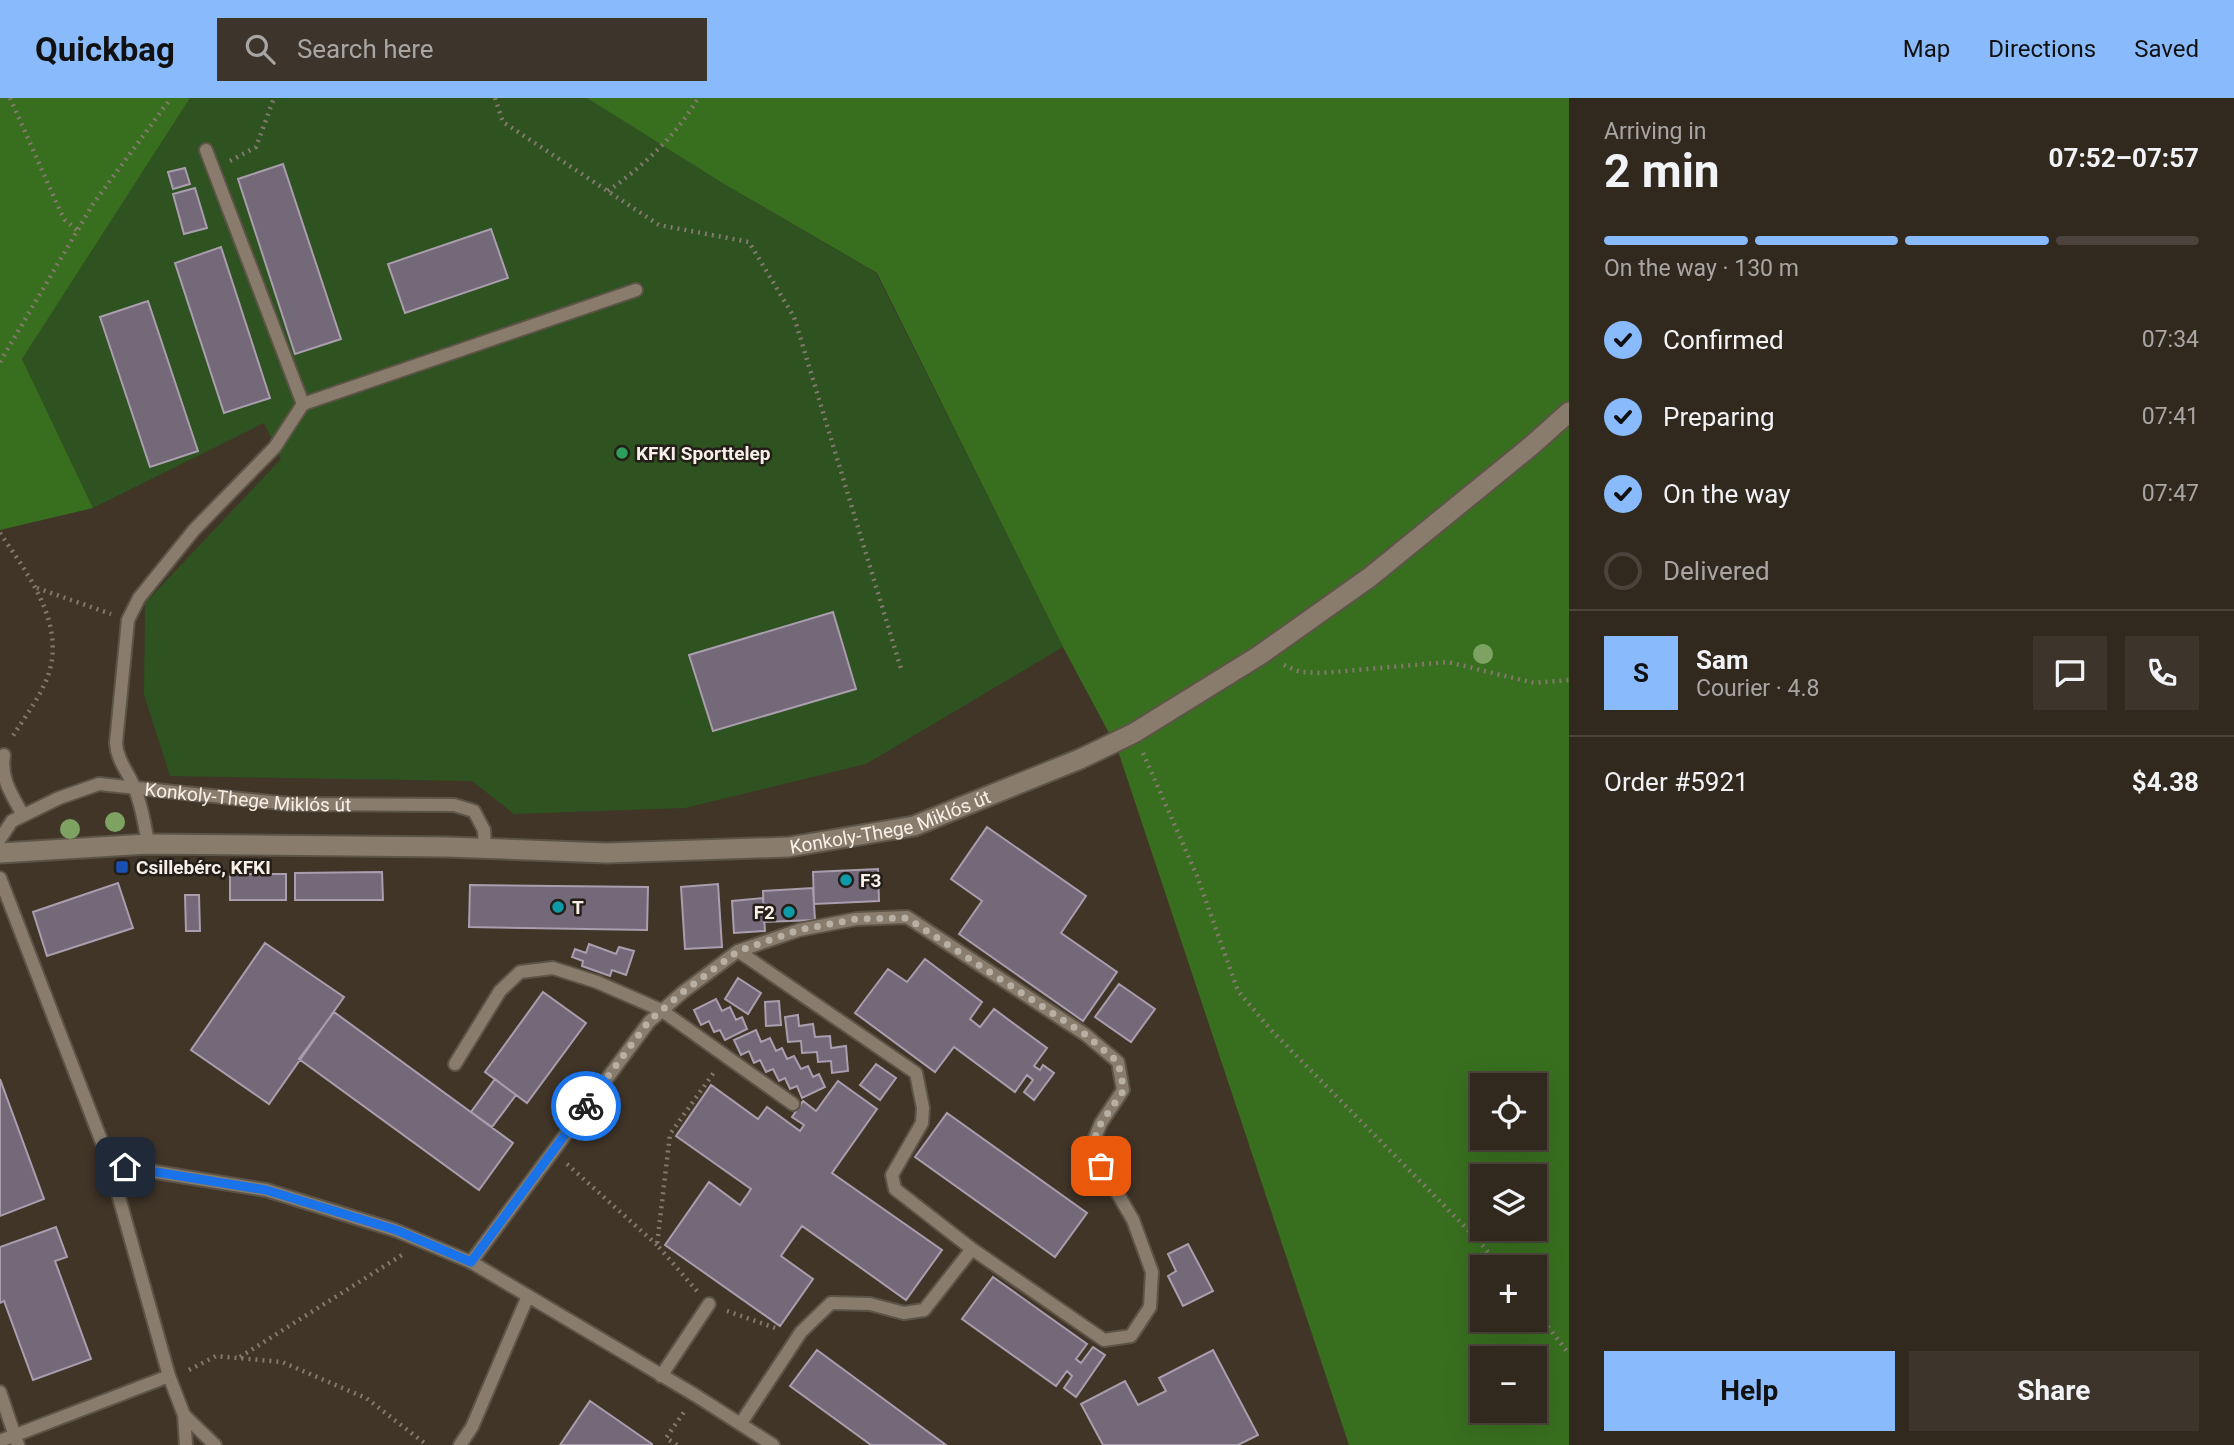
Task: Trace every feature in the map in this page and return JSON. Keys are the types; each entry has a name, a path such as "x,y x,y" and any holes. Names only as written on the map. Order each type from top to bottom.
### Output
{"street":[{"name":"Konkoly-Thege Miklós út","path":"0,852 148,844 485,848 607,853 789,847 914,826 1055,769 1134,733 1260,654 1370,577 1569,412"}],"lane":[{"path":"206,150 303,404"},
{"path":"148,844 134,787 117,756 128,620 139,598 194,530 275,447 303,404 636,290"},
{"path":"4,755 4,780 23,815"},
{"name":"Konkoly-Thege Miklós út","path":"0,839 12,821 59,798 99,784 290,804 454,805 474,811 484,830 485,848"},
{"path":"0,878 108,1158 169,1376 184,1415 186,1445"},
{"path":"471,1262 649,1021 662,1010 738,951 799,930 856,919 907,918 1086,1035 1118,1062 1124,1090 1101,1123 1093,1142 1101,1166 1133,1220 1152,1272 1150,1307 1131,1336 1104,1340 972,1249 895,1189 892,1175 922,1123 923,1108 916,1073 738,951"},
{"path":"455,1064 500,991 520,972 553,968 597,982 662,1010 793,1104"},
{"path":"108,1158 125,1167 266,1190 396,1230 471,1262 695,1395 773,1445"},
{"path":"741,1423 801,1332 831,1303 870,1304 904,1313 924,1310 972,1249"},
{"path":"460,1445 472,1427 528,1296"},
{"path":"661,1376 709,1304"},
{"path":"0,1441 17,1440 169,1376"},
{"path":"0,1392 17,1440"},
{"path":"184,1415 215,1445"}],"path":[{"path":"10,98 61,213 77,230"},
{"path":"0,362 93,204 171,98"},
{"path":"214,170 257,147 274,98"},
{"path":"495,98 503,122 659,225 749,242 793,317 902,672"},
{"path":"608,191 624,180 667,140 698,98"},
{"path":"0,533 36,588 48,617 52,645 51,665 46,681 11,738 4,755"},
{"path":"36,588 128,620"},
{"path":"1260,654 1300,671 1322,673 1448,662 1534,683 1569,680"},
{"path":"1134,733 1197,876 1218,942 1238,991 1271,1030 1490,1255"},
{"path":"657,1245 670,1134 726,1056"},
{"path":"554,1151 657,1245 709,1304 774,1328 801,1332"},
{"path":"239,1358 424,1242"},
{"path":"1547,1326 1569,1354"},
{"path":"169,1376 216,1356 282,1362 366,1398 427,1445"},
{"path":"677,1445 666,1438 695,1395"}],"green space":[{"path":"0,98 190,98 22,359 93,508 0,530"},
{"name":"KFKI Sporttelep","path":"190,98 587,98 724,184 876,273 1063,647 866,764 685,808 514,814 472,781 170,776 144,695 145,603 281,459 264,423 93,508 22,359"},
{"path":"587,98 1569,98 1569,1445 1349,1445 1117,748 1063,647 877,273 724,184"}],"building":[{"path":"283,164 341,339 295,354 238,179"},
{"path":"185,168 190,184 173,189 168,172"},
{"path":"195,188 207,228 184,234 173,194"},
{"path":"491,229 508,278 405,313 388,264"},
{"path":"221,247 270,398 224,413 175,263"},
{"path":"148,301 198,451 150,467 100,317"},
{"path":"833,612 856,689 713,731 689,655"},
{"path":"987,827 1086,896 1061,933 1117,972 1083,1021 959,934 982,901 951,879"},
{"name":"F3","path":"878,869 879,901 814,904 813,872"},
{"path":"382,872 383,900 295,900 295,873"},
{"path":"230,874 286,874 286,900 230,900"},
{"path":"118,883 133,928 47,956 33,912"},
{"path":"718,884 722,947 685,949 681,887"},
{"name":"T","path":"470,885 648,887 647,930 469,927"},
{"name":"F2","path":"813,888 815,920 764,922 763,891"},
{"path":"185,895 199,895 200,931 186,931"},
{"path":"763,898 765,931 734,933 732,901"},
{"path":"265,943 344,997 269,1104 191,1050"},
{"path":"589,944 616,954 619,947 634,951 626,975 612,970 610,976 582,966 583,961 572,957 575,949 586,953"},
{"path":"925,959 982,1002 970,1019 980,1027 994,1009 1047,1048 1034,1066 1040,1070 1043,1065 1054,1073 1034,1100 1024,1092 1033,1080 1027,1075 1015,1092 954,1047 935,1072 855,1013 888,969 907,982"},
{"path":"738,978 761,993 748,1014 725,999"},
{"path":"1119,984 1155,1009 1131,1042 1095,1017"},
{"path":"543,992 586,1023 527,1103 485,1072"},
{"path":"716,999 722,1011 730,1007 736,1020 742,1017 747,1029 725,1040 720,1030 714,1032 709,1021 701,1025 694,1010"},
{"path":"779,1001 781,1025 766,1026 765,1002"},
{"path":"334,1012 513,1143 479,1190 299,1059"},
{"path":"798,1015 799,1026 813,1024 815,1037 830,1036 831,1048 846,1046 848,1071 832,1073 831,1061 818,1062 817,1052 802,1053 801,1041 788,1042 785,1017"},
{"path":"756,1030 761,1042 770,1038 776,1051 782,1048 787,1059 794,1056 801,1069 808,1066 813,1077 819,1074 825,1087 802,1098 797,1086 790,1089 785,1078 779,1081 773,1069 766,1072 760,1060 754,1063 749,1051 741,1055 734,1040"},
{"path":"876,1064 896,1078 880,1100 860,1085"},
{"path":"0,1079 44,1199 0,1216"},
{"path":"495,1079 516,1095 492,1127 471,1112"},
{"path":"838,1081 877,1109 832,1173 942,1250 906,1300 802,1226 781,1256 813,1279 780,1326 665,1245 709,1182 740,1205 751,1189 676,1136 711,1085 758,1119 767,1107 800,1131 804,1125 792,1117 803,1101 816,1111"},
{"path":"947,1113 1087,1213 1055,1257 915,1157"},
{"path":"56,1227 67,1257 55,1261 91,1359 33,1380 4,1301 0,1303 0,1247"},
{"path":"1188,1244 1213,1291 1183,1306 1168,1276 1176,1271 1168,1254"},
{"path":"993,1277 1087,1344 1076,1359 1081,1363 1093,1347 1105,1355 1076,1397 1064,1388 1072,1376 1067,1371 1056,1386 962,1319"},
{"path":"817,1350 946,1445 871,1445 790,1386"},
{"path":"1213,1350 1258,1435 1238,1445 1103,1445 1081,1404 1125,1381 1138,1405 1166,1391 1159,1378"},
{"path":"590,1401 652,1444 652,1445 560,1445"}],"way so far":[{"path":"586,1106 649,1021 738,951 799,930 856,919 907,918 1086,1035 1118,1062 1124,1090 1101,1123 1093,1142 1101,1166"}],"place":[{"name":"KFKI Sporttelep","path":"622,453"},
{"name":"Csillebérc, KFKI","path":"122,867"},
{"name":"F3","path":"846,880"},
{"name":"T","path":"558,907"},
{"name":"F2","path":"789,912"}],"route":[{"path":"125,1167 266,1190 396,1230 471,1262 586,1106"}]}
